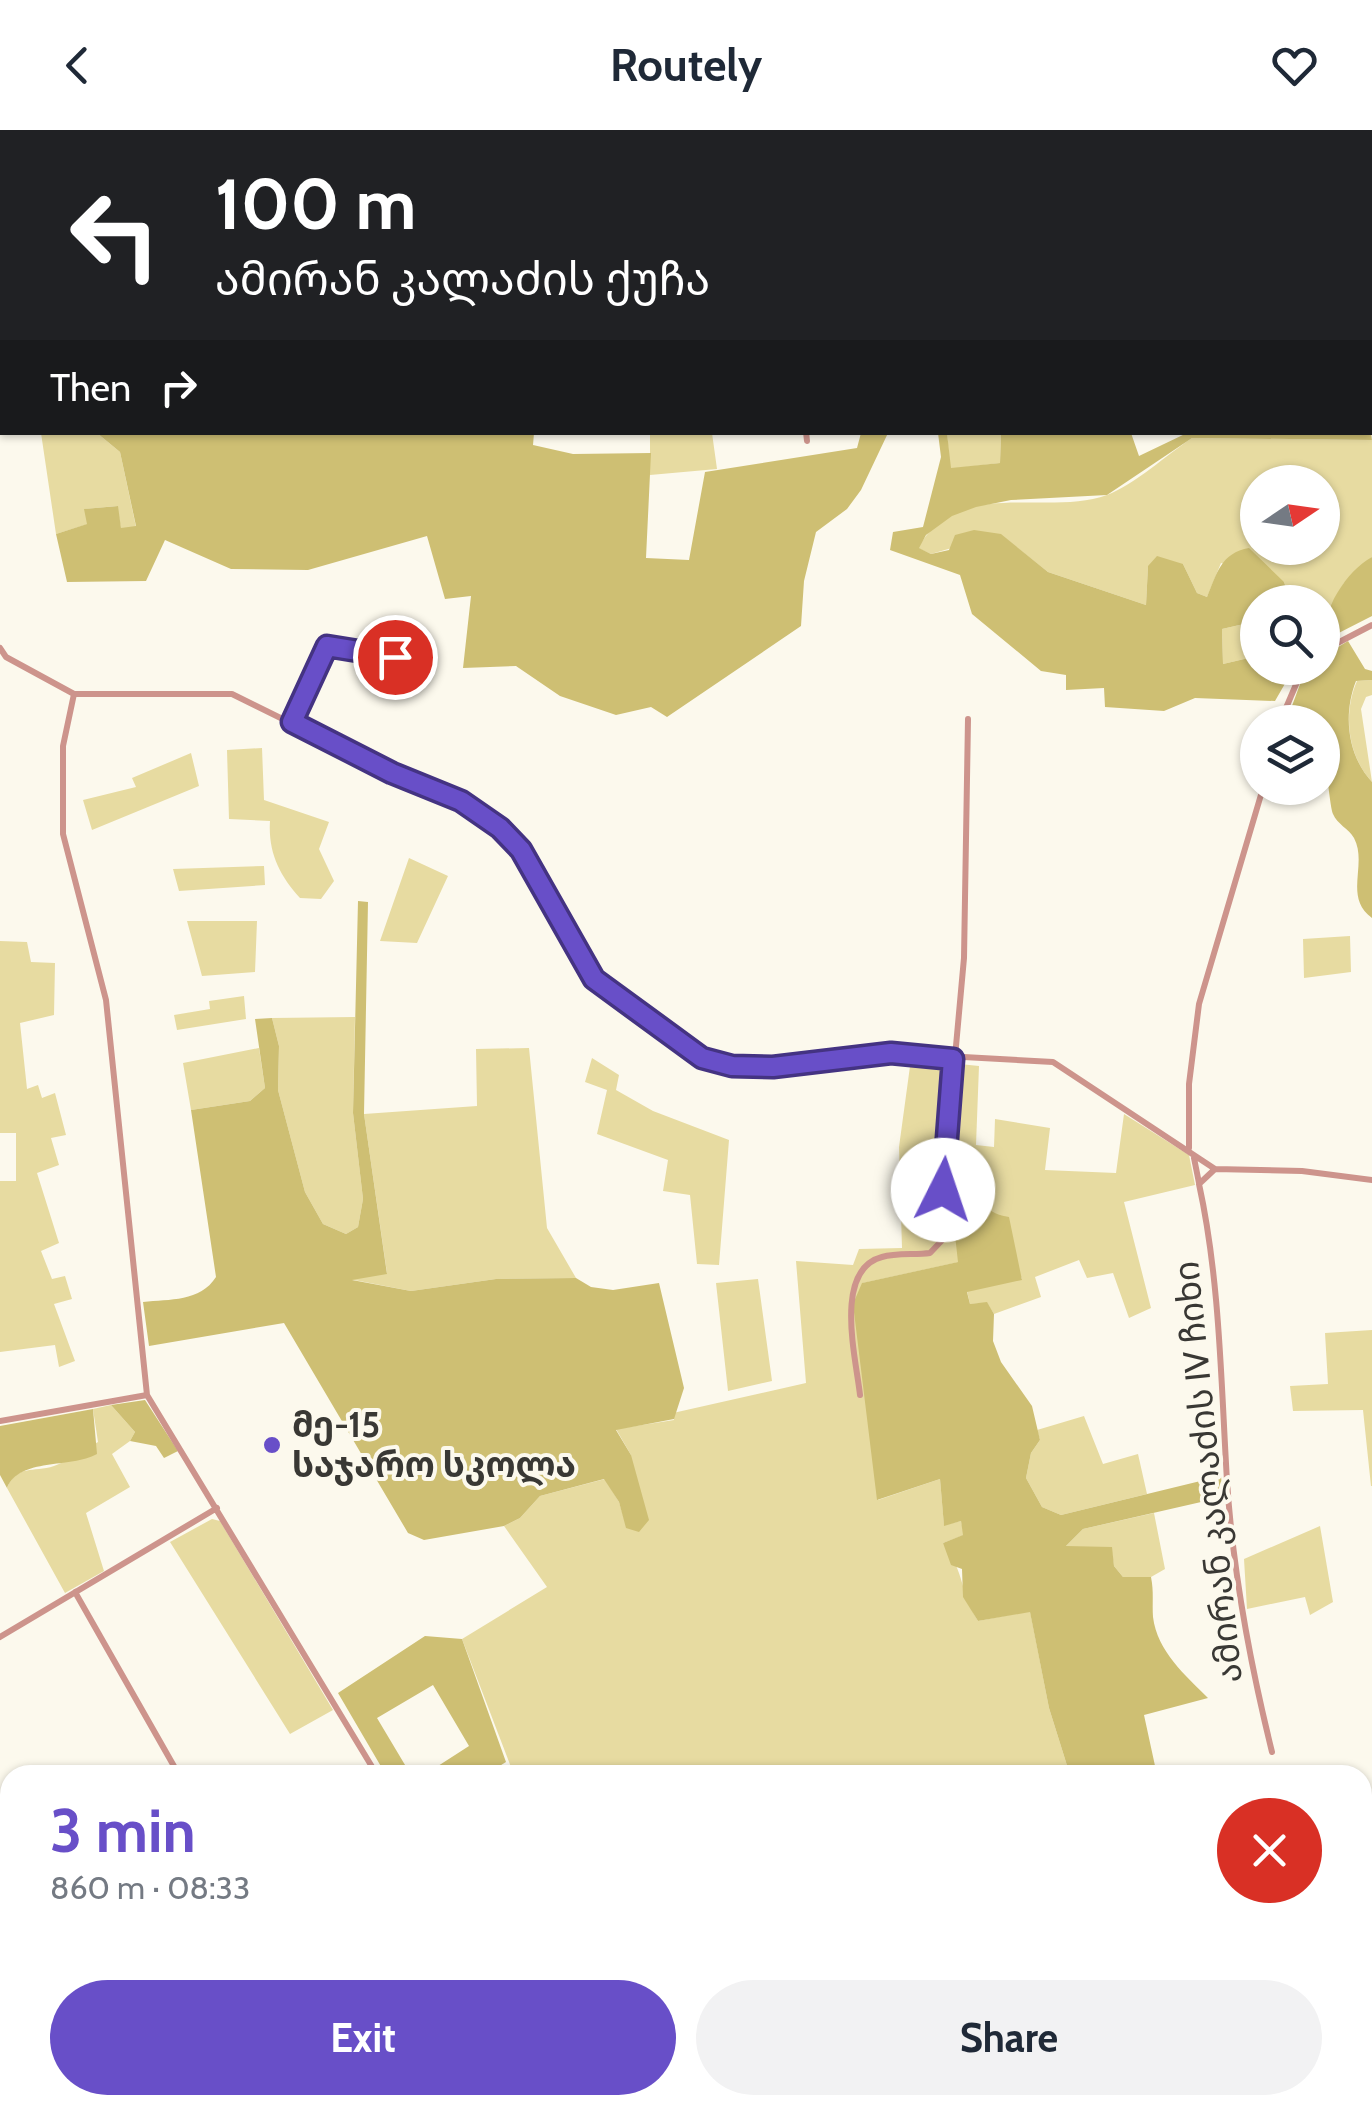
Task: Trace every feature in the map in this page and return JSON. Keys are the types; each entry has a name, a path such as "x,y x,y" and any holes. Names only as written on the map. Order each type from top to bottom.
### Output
{"street":[{"path":"1340,642 1372,625"},
{"path":"292,722 327,646 395,657"},
{"path":"0,648 6,658 74,694 232,694 392,773 461,801 500,828 521,850 594,979 702,1058 732,1066 773,1067 891,1053 1053,1062 1188,1148 1194,1158 1216,1168 1302,1171 1372,1180"},
{"path":"74,694 63,746 63,834 106,1000 146,1396 371,1765"},
{"path":"860,1394 850,1294 859,1274 879,1257 930,1253 947,1234 943,1190 964,958 968,719"},
{"path":"1188,1148 1199,1004 1259,805"},
{"name":"ამირან კალაძის IV ჩიხი","path":"1194,1158 1247,1653 1272,1752"},
{"path":"1199,1184 1216,1168"},
{"path":"0,1421 146,1396"},
{"path":"0,1637 217,1508"},
{"path":"76,1592 172,1765"}],"shaded area":[{"path":"41,435 99,435 120,452 136,527 121,529 117,506 85,509 88,524 56,534"},
{"path":"99,435 534,435 533,445 573,454 651,453 646,558 689,560 705,472 857,448 860,435 887,435 861,490 847,509 816,532 804,581 801,626 667,717 651,707 616,715 560,696 516,666 463,668 471,596 445,599 427,536 308,570 231,569 165,540 146,581 67,582 56,534 87,524 84,509 118,506 121,528 136,526 120,452"},
{"path":"650,435 712,435 717,469 650,475"},
{"path":"938,435 947,435 951,468 1000,463 1001,435 1132,435 1139,456 1183,435 1371,435 1372,440 1192,438 1107,495 1011,500 976,507 952,516 926,535 919,548 931,554 949,550 955,535 974,530 1001,534 1048,572 1146,605 1148,566 1157,556 1183,564 1197,593 1207,597 1226,559 1240,551 1240,565 1266,565 1285,585 1240,585 1240,625 1222,629 1223,664 1240,660 1240,685 1284,685 1275,701 1195,698 1164,711 1105,707 1104,688 1066,690 1066,675 1041,671 972,614 960,575 890,550 893,532 923,527 941,457"},
{"path":"947,435 1001,435 1000,463 950,469"},
{"path":"1192,438 1372,440 1372,557 1340,590 1340,585 1285,585 1221,563 1207,597 1197,593 1183,564 1148,566 1146,605 1048,572 1000,534 931,554 918,548 935,526 956,512 980,505 1083,501 1107,495 1140,477"},
{"path":"1372,557 1372,616 1340,632 1340,588"},
{"path":"1240,625 1240,660 1223,664 1222,629"},
{"path":"1348,641 1365,669 1372,671 1372,680 1356,681 1349,720 1357,759 1372,782 1372,918 1363,910 1357,890 1358,848 1331,808 1340,805 1340,705 1292,705 1300,685 1340,685 1340,646"},
{"path":"1372,680 1372,695 1366,697 1361,709 1372,782 1357,759 1349,720 1357,681"},
{"path":"262,748 264,800 329,822 319,849 334,881 321,899 300,898 286,881 273,853 270,821 229,819 227,750"},
{"path":"191,753 199,786 92,830 83,800 136,787 132,778"},
{"path":"409,858 448,876 417,943 380,941"},
{"path":"264,866 265,885 179,891 173,869"},
{"path":"358,901 368,902 364,1114 387,1274 352,1280 411,1291 496,1279 576,1278 591,1287 613,1290 659,1283 684,1388 674,1419 616,1430 631,1455 649,1520 639,1532 626,1528 619,1502 604,1479 540,1496 520,1518 504,1526 424,1540 408,1533 284,1323 149,1346 143,1302 193,1295 216,1277 191,1110 250,1101 265,1088 255,1019 272,1018 279,1046 278,1090 305,1192 323,1224 346,1234 358,1227 363,1199 353,1113"},
{"path":"187,921 257,921 255,972 202,976"},
{"path":"1350,936 1351,972 1304,978 1303,939"},
{"path":"0,941 27,942 31,962 55,963 54,1015 20,1023 27,1089 38,1085 42,1098 55,1093 66,1135 51,1138 59,1165 37,1173 59,1243 41,1251 52,1279 65,1276 72,1299 54,1304 75,1361 59,1367 55,1345 0,1352 0,1181 16,1181 16,1133 0,1133"},
{"path":"244,996 246,1019 177,1030 174,1015 210,1009 209,1001"},
{"path":"355,1017 353,1113 363,1199 358,1227 346,1234 323,1224 305,1192 278,1090 279,1046 272,1018"},
{"path":"259,1048 265,1088 250,1101 191,1110 183,1063"},
{"path":"529,1048 547,1228 576,1278 496,1279 411,1291 349,1279 387,1273 364,1114 477,1106 476,1049"},
{"path":"592,1058 619,1075 616,1090 653,1111 729,1140 719,1265 697,1264 690,1195 663,1191 668,1160 597,1134 607,1090 585,1082"},
{"path":"911,1059 979,1066 976,1145 994,1147 995,1119 1050,1128 1045,1170 1116,1173 1124,1114 1189,1155 1195,1185 1124,1202 1151,1308 1129,1318 1113,1273 1087,1278 1079,1260 1035,1277 1041,1297 994,1314 987,1303 970,1304 967,1291 1022,1279 994,1215 980,1201 972,1183 951,1199 959,1262 863,1283 878,1500 940,1479 944,1525 961,1521 964,1535 943,1543 956,1564 978,1621 1030,1611 1049,1708 1067,1765 510,1765 462,1639 547,1587 504,1526 520,1518 540,1496 605,1479 619,1502 627,1528 631,1455 616,1429 674,1420 673,1413 806,1383 796,1261 853,1265 859,1249 902,1248 899,1147"},
{"path":"972,1183 986,1206 1009,1217 1022,1280 967,1292 970,1304 987,1302 994,1314 993,1341 1001,1362 1032,1406 1040,1440 1031,1453 1026,1478 1042,1507 1061,1515 1221,1476 1223,1497 1083,1529 1066,1546 1112,1547 1114,1566 1123,1577 1151,1577 1153,1617 1160,1641 1208,1698 1144,1715 1155,1765 1067,1765 1049,1708 1030,1612 978,1621 963,1597 962,1569 951,1565 943,1543 963,1535 961,1521 944,1526 940,1479 877,1500 853,1304 862,1283 958,1262 951,1199 958,1187"},
{"path":"758,1279 772,1381 728,1391 716,1283"},
{"path":"1372,1330 1371,1486 1363,1410 1293,1411 1290,1386 1328,1384 1325,1333"},
{"path":"145,1400 178,1451 164,1458 156,1446 130,1441 135,1432 111,1405"},
{"path":"111,1405 135,1432 130,1441 112,1454 130,1487 86,1513 104,1571 65,1593 7,1488 21,1472 60,1464 98,1442 93,1409"},
{"path":"93,1409 97,1454 23,1472 7,1488 0,1475 0,1426"},
{"path":"1084,1416 1103,1464 1138,1454 1147,1494 1061,1515 1042,1507 1026,1478 1031,1453 1040,1440 1037,1430"},
{"path":"1154,1513 1165,1569 1151,1577 1123,1577 1114,1566 1111,1547 1065,1547 1083,1529"},
{"path":"212,1519 220,1521 333,1710 290,1734 170,1542"},
{"path":"1320,1526 1333,1602 1310,1615 1305,1597 1247,1609 1244,1559"},
{"path":"425,1636 462,1639 506,1762 440,1765 469,1746 433,1685 377,1718 405,1765 380,1765 338,1693"}],"place":[{"name":"მე-15 საჯარო სკოლა","path":"272,1445"}],"route":[{"path":"395,657 327,646 292,722 392,773 461,801 500,828 521,850 568,940 594,979 702,1058 732,1066 773,1067 891,1053 953,1059 943,1190"}]}
